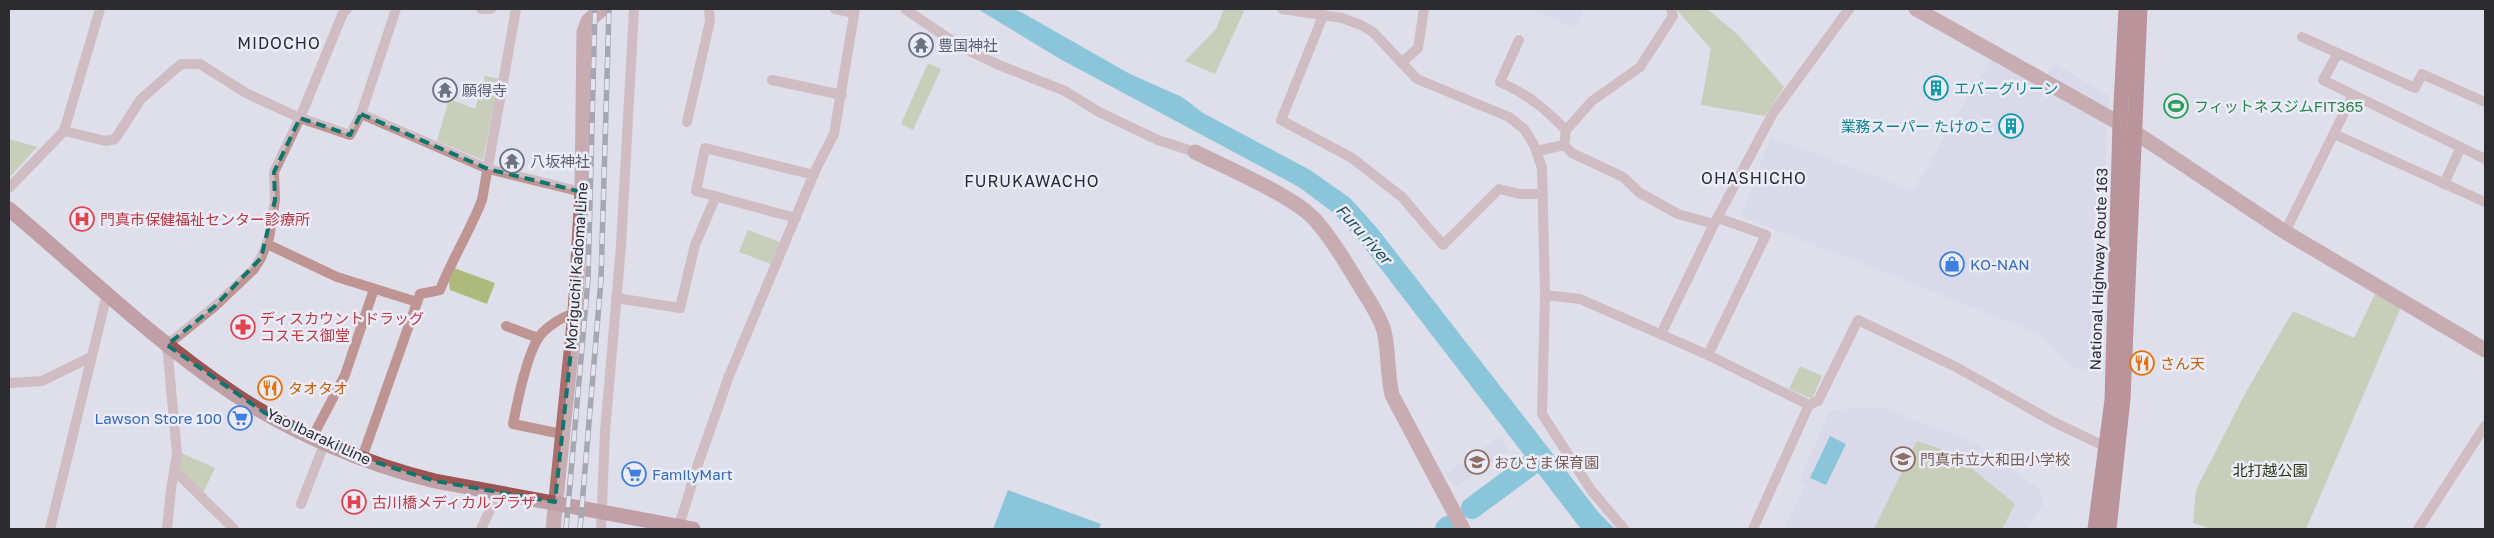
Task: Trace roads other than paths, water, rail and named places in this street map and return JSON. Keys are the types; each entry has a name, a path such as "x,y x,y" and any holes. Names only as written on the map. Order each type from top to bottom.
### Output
{"highway":[{"name":"National Highway Route 163","path":"2095,529 2124,399 2126,9"},
{"name":"National Highway Route 163","path":"2126,128 2140,9"},
{"name":"National Highway Route 163","path":"2109,529 2113,450"}],"main road":[{"name":"Yao Ibaraki Line","path":"9,209 168,345 235,394 265,412 319,439 362,458 408,474 686,528"}],"street":[{"path":"9,188 64,131 100,9"},
{"path":"167,529 177,454 168,345 214,307 254,269 261,258 267,244 275,200 274,172 300,118 343,13 347,9"},
{"path":"64,131 106,141 115,140 141,99 181,64 200,64 246,93 300,118 350,135 361,114 396,9"},
{"path":"481,9 491,9"},
{"path":"362,458 420,294 440,290 449,266 472,225 482,200 516,9"},
{"name":"Moriguchi Kadoma Line","path":"553,529 575,313 582,192 584,32 588,15 602,9"},
{"path":"600,529 634,9"},
{"path":"687,122 710,20 709,9"},
{"path":"686,528 696,467 729,376 814,175 834,134 842,95 854,11 835,9"},
{"path":"905,9 961,47 998,66 1065,91 1099,112 1158,140 1194,152 1265,187 1302,209 1316,220 1348,265 1377,314 1384,332 1387,375 1392,395 1463,529"},
{"path":"1282,9 1342,18 1373,32 1417,79 1509,117 1524,128 1537,150 1542,168 1545,295 1542,414 1591,490 1624,529"},
{"path":"1401,63 1418,48 1424,9"},
{"path":"1564,145 1566,130 1592,101 1640,67 1673,16 1671,9"},
{"path":"1661,334 1716,221 1773,113 1849,9"},
{"path":"1916,9 2126,128 2285,232 2485,350"},
{"path":"1323,16 1281,120 1352,158 1402,197 1443,245 1499,189 1518,194 1542,194"},
{"path":"2302,37 2415,88 2422,74 2485,102"},
{"path":"1519,40 1500,82 1520,91 1539,103 1566,130"},
{"path":"2338,53 2323,80 2460,149 2485,159"},
{"path":"772,80 842,95"},
{"path":"2285,232 2353,95"},
{"path":"361,114 488,169 582,192"},
{"path":"2334,134 2485,202"},
{"path":"1537,150 1564,145"},
{"path":"1564,145 1572,153 1623,177 1640,193 1678,214 1716,221 1766,235 1708,355"},
{"path":"796,218 696,191 705,148 814,175"},
{"path":"2444,184 2460,149"},
{"path":"616,298 680,308 695,245 716,196"},
{"path":"267,244 337,277 417,302"},
{"path":"301,504 319,439 346,375 374,289"},
{"path":"50,529 107,294"},
{"path":"1545,295 1580,299 1708,355 1809,405 1818,402 1858,320 1956,367 2052,420 2113,450"},
{"path":"562,434 513,424 519,388 538,338 559,318 575,313"},
{"path":"506,326 538,338"},
{"path":"9,383 42,381 91,357"},
{"path":"1753,529 1809,405"},
{"path":"2418,529 2485,426"},
{"path":"174,470 234,529"},
{"path":"481,529 498,493"}],"water":[{"name":"Furu river","path":"978,9 1013,9 1021,12 1130,74 1182,97 1203,113 1310,170 1350,198 1377,228 1599,513 1615,529 1581,529 1358,239 1335,214 1299,187 1060,59"},
{"path":"1830,436 1846,444 1826,485 1810,478"},
{"path":"1008,490 1101,524 1099,529 993,529"}],"waterway":[{"path":"1472,508 1541,457"}],"railway":[{"path":"566,529 588,279 595,9"},
{"path":"580,529 601,280 609,9"}],"place":[{"name":"豊国神社","path":"921,45"},
{"name":"エバーグリーン","path":"1936,88"},
{"name":"願得寺","path":"445,90"},
{"name":"フィットネスジムFIT365","path":"2176,106"},
{"name":"業務スーパー たけのこ","path":"2011,126"},
{"name":"八坂神社","path":"512,161"},
{"name":"門真市保健福祉センター診療所","path":"82,219"},
{"name":"KO-NAN","path":"1952,264"},
{"name":"ディスカウントドラッグ コスモス御堂","path":"243,327"},
{"name":"さん天","path":"2142,363"},
{"name":"タオタオ","path":"270,388"},
{"name":"Lawson Store 100","path":"240,418"},
{"name":"門真市立大和田小学校","path":"1903,459"},
{"name":"おひさま保育園","path":"1477,462"},
{"name":"FamilyMart","path":"634,474"},
{"name":"古川橋メディカルプラザ","path":"354,502"}],"district":[{"name":"MIDOCHO","path":"279,43"},
{"name":"OHASHICHO","path":"1754,178"},
{"name":"FURUKAWACHO","path":"1032,181"}],"park label":[{"name":"北打越公園","path":"2270,470"}]}
